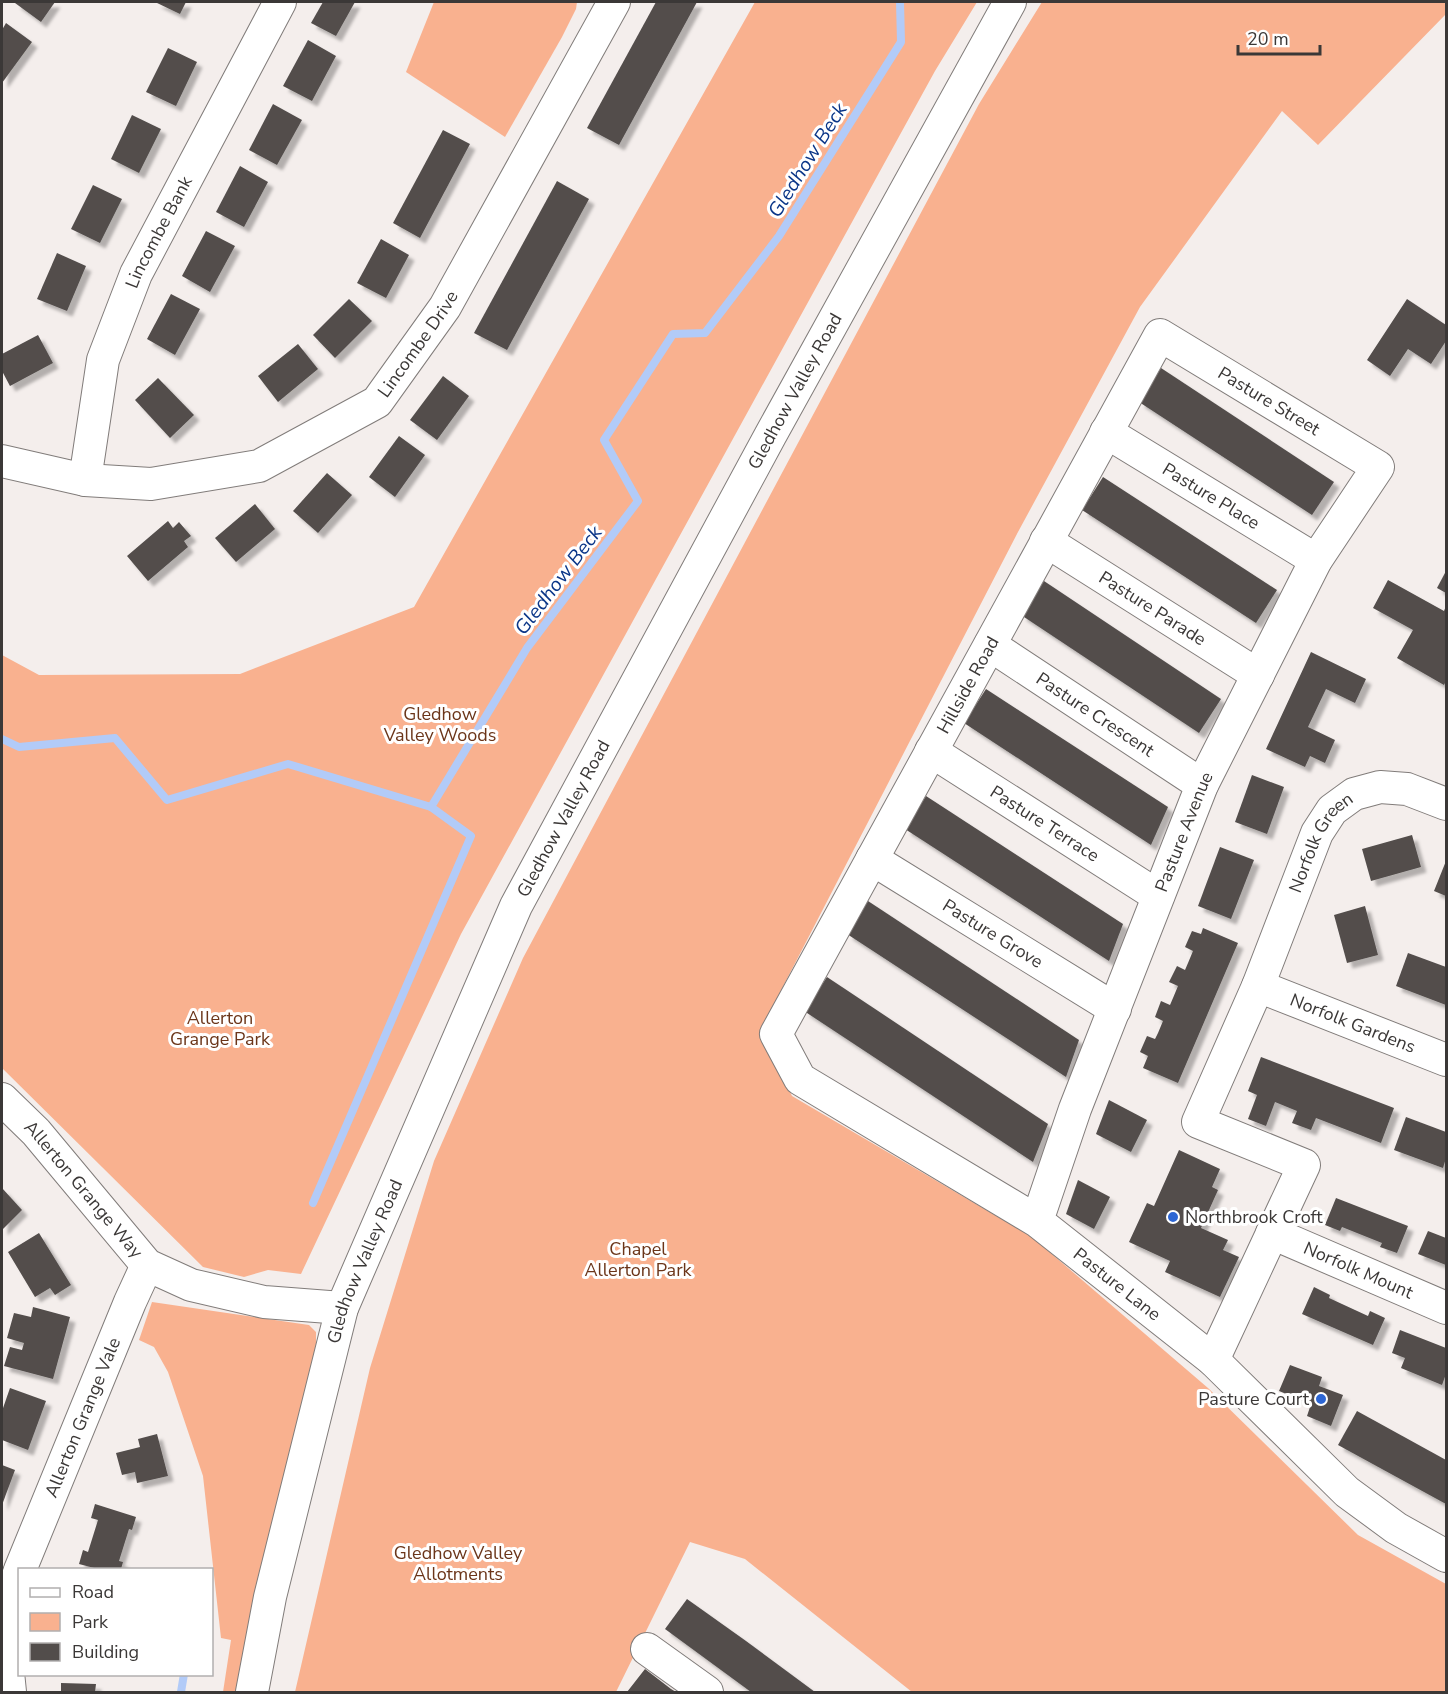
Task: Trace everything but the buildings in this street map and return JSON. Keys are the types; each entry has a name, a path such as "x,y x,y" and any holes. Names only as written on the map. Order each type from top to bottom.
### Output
{"street":[{"name":"Lincombe Bank","path":"85,480 103,360 136,274 280,2"},
{"name":"Gledhow Valley Road","path":"252,1692 270,1597 342,1308 516,906 776,426 1010,2"},
{"name":"Lincombe Drive","path":"2,461 85,480 151,484 259,466 377,402 445,307 612,4"},
{"name":"Hillside Road","path":"776,1034 1160,336"},
{"name":"Pasture Street","path":"1160,336 1378,467"},
{"name":"Pasture Place","path":"1106,432 1316,560"},
{"name":"Pasture Avenue","path":"1037,1221 1076,1109 1202,785 1316,560 1378,467"},
{"name":"Pasture Parade","path":"1046,542 1258,675"},
{"name":"Pasture Crescent","path":"990,645 1202,785"},
{"name":"Pasture Terrace","path":"931,751 1158,896"},
{"name":"Norfolk Green","path":"1272,1233 1304,1165 1198,1122 1258,986 1317,833 1332,810 1354,794 1380,787 1407,789 1446,804"},
{"name":"Pasture Grove","path":"872,859 1115,1009"},
{"name":"Norfolk Gardens","path":"1258,986 1446,1060"},
{"name":"Pasture Lane","path":"776,1034 800,1079 1037,1221 1214,1360 1347,1492 1396,1528 1446,1556"},
{"name":"Allerton Grange Way","path":"2,1099 36,1132 147,1265 191,1285 264,1302 342,1308"},
{"name":"Norfolk Mount","path":"1272,1233 1446,1308"},
{"path":"1214,1360 1272,1233"},
{"name":"Allerton Grange Vale","path":"21,1568 147,1265"},
{"name":"Allerton Grange Vale","path":"10,1692 2,1613 18,1575"},
{"path":"647,1649 707,1692"}],"green space":[{"path":"434,2 577,2 576,9 562,37 505,137 406,72"},
{"name":"Gledhow Valley Woods","path":"755,2 977,2 935,71 461,934 301,1274 268,1270 244,1277 203,1267 2,1068 2,655 39,675 240,674 414,607"},
{"path":"1042,2 1446,2 1446,14 1318,145 1282,111 1140,307 1018,532 760,1031 792,1096 1032,1237 1208,1388 1358,1535 1446,1584 1446,1692 912,1692 745,1559 690,1542 616,1692 295,1692 370,1368 434,1161 523,958 979,104"},
{"path":"152,1302 309,1325 316,1332 316,1344 237,1692 223,1692 231,1640 221,1638 203,1476 168,1372 154,1347 139,1340"}],"waterway":[{"name":"Gledhow Beck","path":"2,739 19,747 115,738 167,800 288,764 431,807 527,648 638,501 604,440 673,334 705,333 779,236 901,42 900,2"},
{"path":"313,1203 471,836 431,807"},
{"path":"181,1692 184,1676"}],"place":[{"name":"Northbrook Croft","path":"1173,1217"},
{"name":"Pasture Court","path":"1321,1399"}],"park label":[{"name":"Allerton Grange Park","path":"220,1028"},
{"name":"Chapel Allerton Park","path":"638,1259"},
{"name":"Gledhow Valley Allotments","path":"458,1563"}]}
